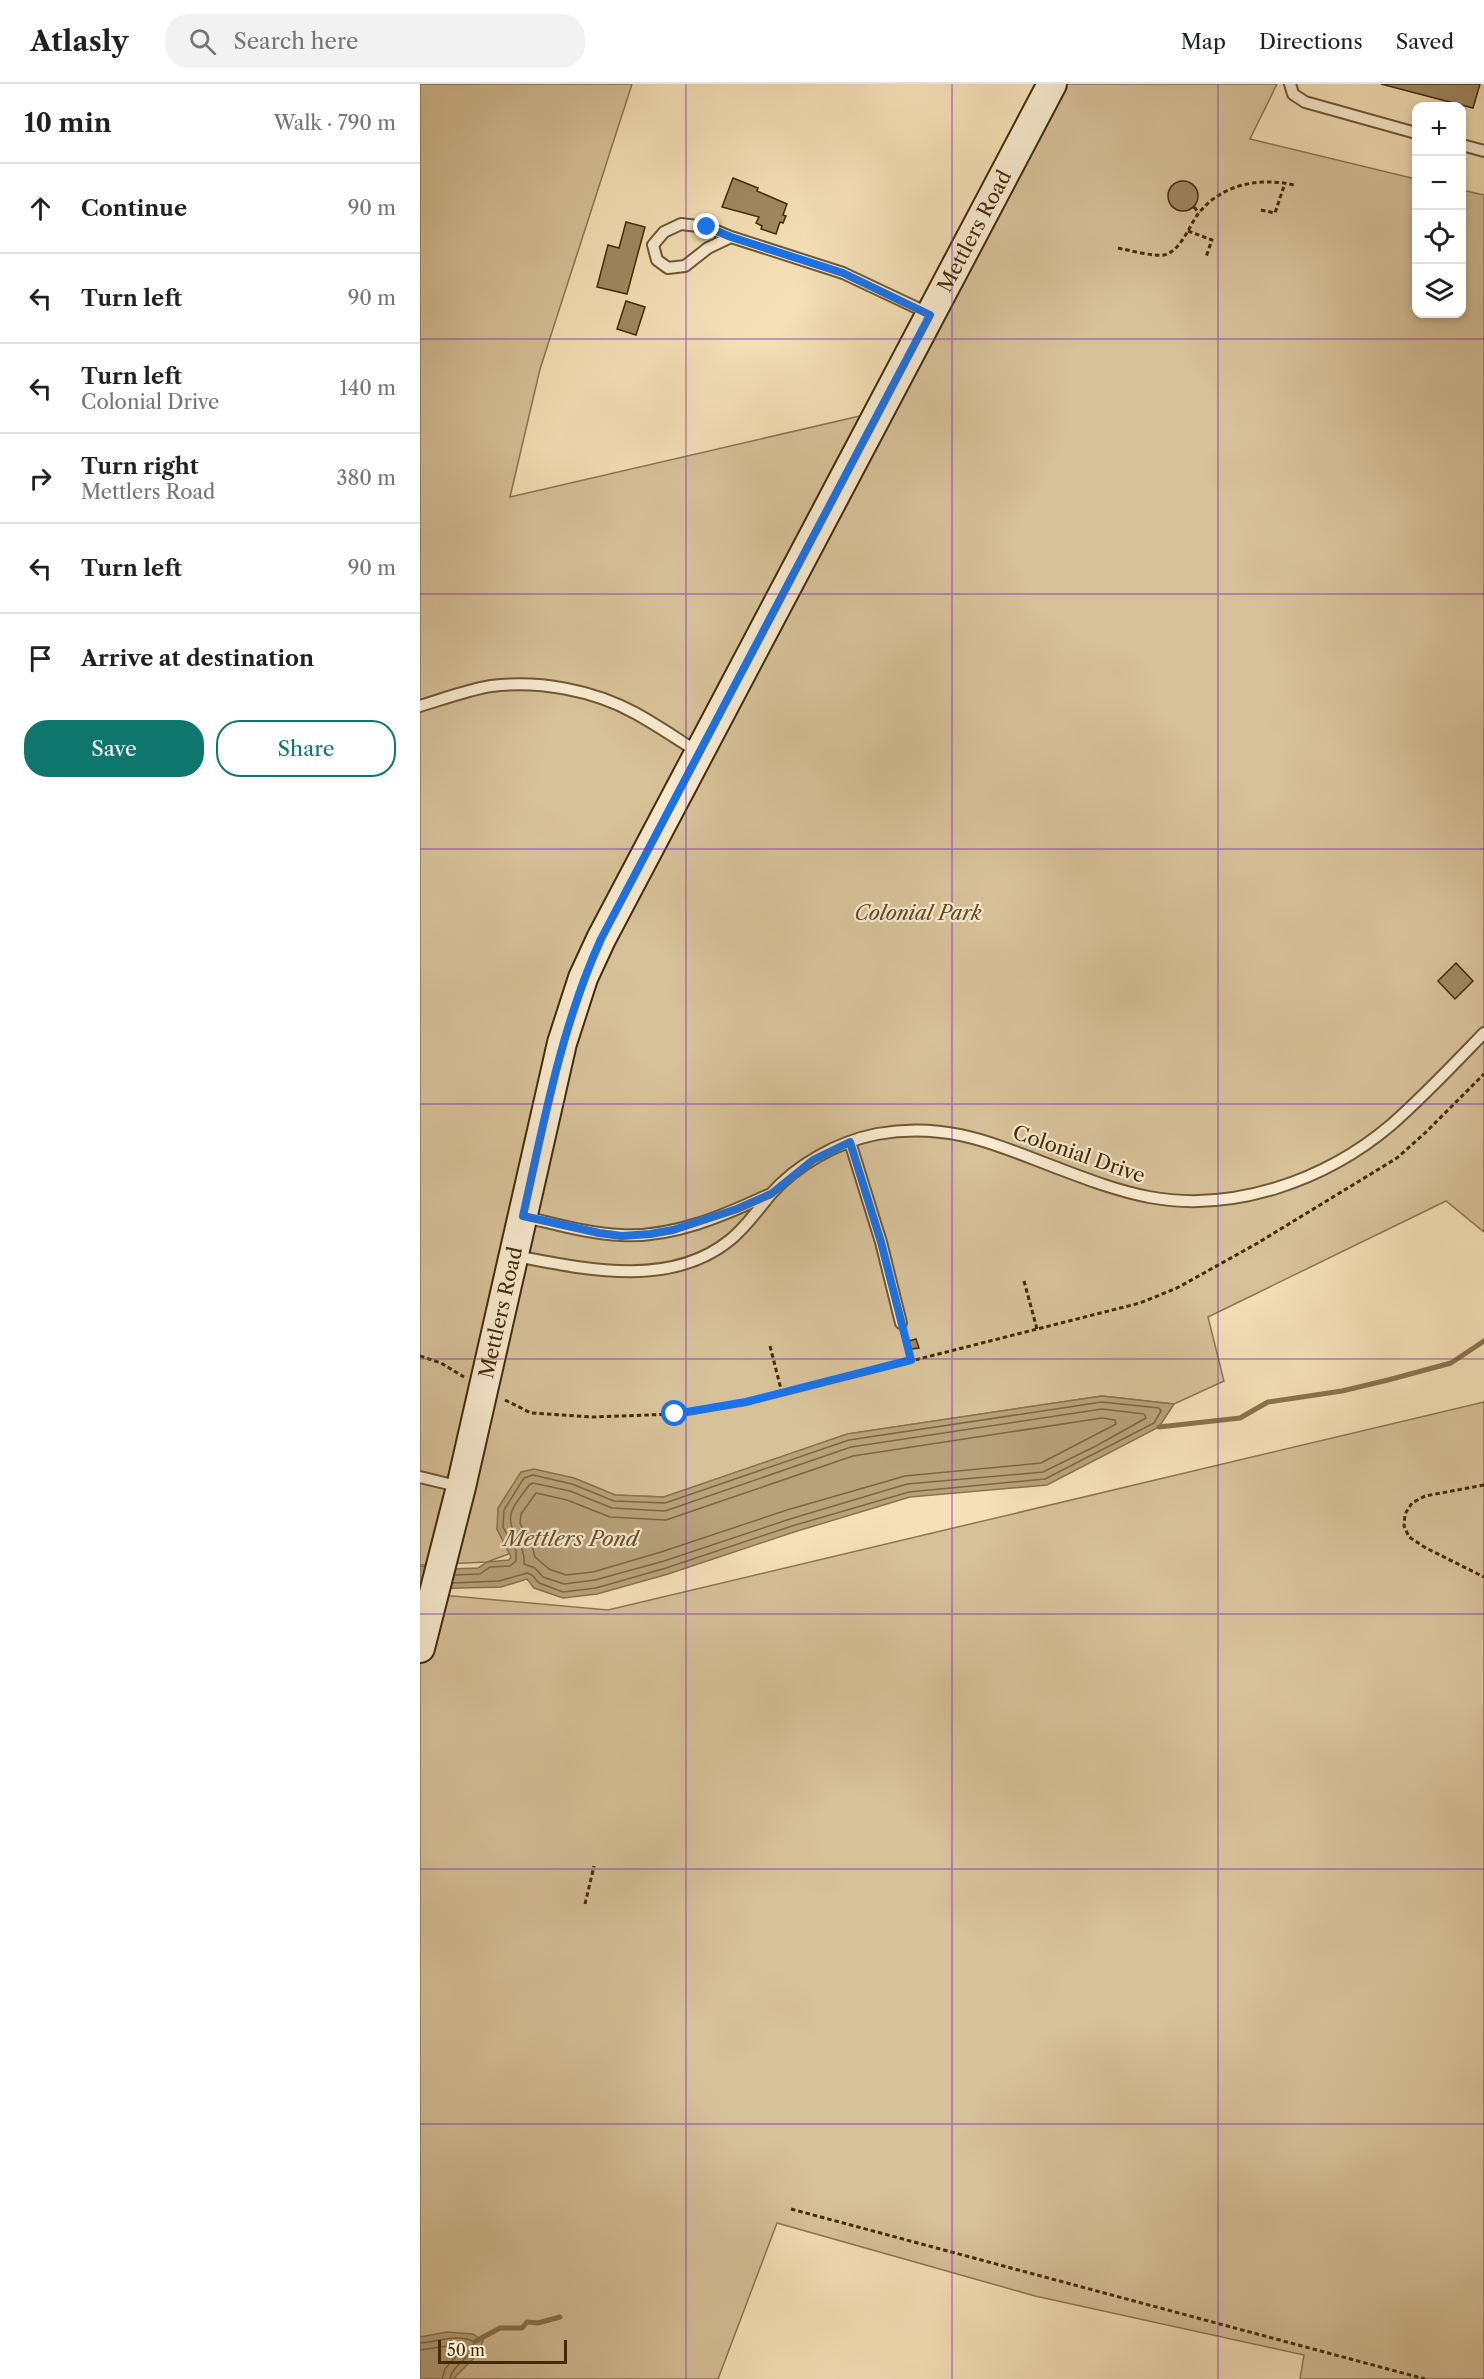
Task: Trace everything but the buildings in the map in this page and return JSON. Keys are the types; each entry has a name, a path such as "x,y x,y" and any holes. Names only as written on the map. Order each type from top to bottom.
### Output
{"street":[{"name":"Mettlers Road","path":"420,1648 461,1487 562,1043 583,978 699,752 1052,84"}],"lane":[{"path":"1290,84 1293,94 1305,102 1412,132"},
{"path":"1466,146 1484,151"},
{"path":"731,237 708,248 685,266 668,268 657,260 653,245 664,232 681,224 707,227 843,273 930,315"},
{"path":"420,706 491,686 514,684 547,686 603,699 634,712 699,752"},
{"name":"Colonial Drive","path":"515,1256 595,1270 657,1269 685,1264 708,1255 729,1241 749,1223 771,1194 813,1160 850,1142 903,1130 933,1130 963,1134 1086,1179 1151,1197 1202,1200 1236,1197 1281,1186 1310,1175 1368,1143 1410,1107 1484,1033"},
{"path":"850,1142 881,1242 901,1323"},
{"name":"Colonial Drive","path":"523,1216 599,1233 622,1236 650,1234 702,1222 771,1194"},
{"path":"420,1477 461,1487"}],"path":[{"path":"1118,248 1163,256 1173,250 1199,213 1221,193 1253,182 1278,181 1294,185"},
{"path":"1261,210 1275,213 1285,183"},
{"path":"1194,207 1199,213"},
{"path":"1188,231 1212,240 1206,256"},
{"path":"502,1399 531,1413 593,1417 704,1411 1140,1303 1205,1274 1397,1158 1484,1074"},
{"path":"1024,1281 1037,1329"},
{"path":"901,1323 911,1360"},
{"path":"770,1346 782,1393"},
{"path":"420,1356 441,1364 466,1378"},
{"path":"1484,1485 1425,1496 1412,1503 1405,1514 1404,1526 1409,1537 1425,1548 1484,1577"},
{"path":"585,1904 594,1866"},
{"path":"791,2209 1425,2379"}],"green space":[{"name":"Colonial Park","path":"420,84 632,84 540,369 510,497 890,409 1053,84 1277,84 1250,139 1412,178 1412,318 1466,318 1466,191 1484,195 1484,1232 1446,1201 1208,1317 1224,1381 1174,1404 1102,1396 848,1434 664,1497 615,1495 574,1478 497,1529 511,1553 487,1562 420,1565"},
{"path":"1484,1402 1484,2379 1300,2379 1304,2355 1035,2296 777,2223 718,2379 420,2379 420,1593 608,1610"}],"water":[{"name":"Mettlers Pond","path":"1102,1396 1174,1404 1159,1427 1047,1485 910,1497 794,1532 668,1574 597,1594 563,1598 534,1588 527,1579 501,1587 420,1589 420,1566 451,1569 478,1568 487,1562 509,1560 511,1557 497,1529 498,1508 521,1472 534,1469 574,1478 615,1495 664,1497 847,1434"},
{"path":"447,2332 473,2334 483,2341 475,2357 453,2379 420,2379 420,2337"}],"waterway":[{"path":"1159,1427 1240,1418 1268,1402 1342,1391 1388,1380 1451,1363 1484,1341"},
{"path":"476,2341 500,2328 522,2328 527,2322 538,2323 560,2317"}],"route":[{"path":"675,1414 704,1411 746,1402 911,1360 881,1242 850,1142 813,1160 771,1194 702,1222 673,1230 622,1236 558,1225 523,1216 562,1043 583,978 601,939 930,315 843,273 707,227"}]}
